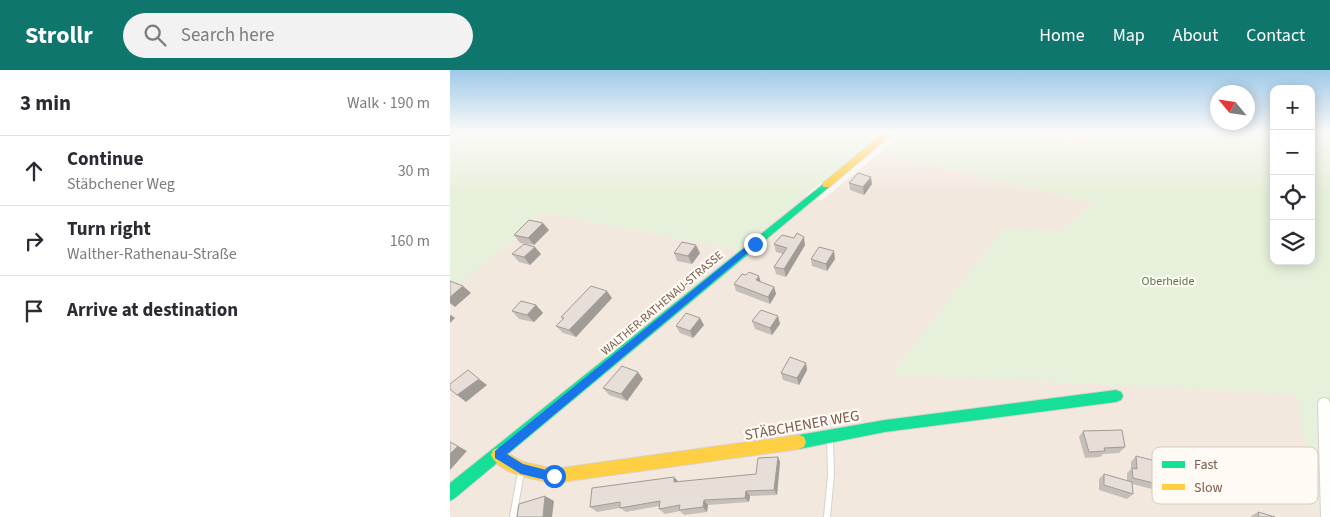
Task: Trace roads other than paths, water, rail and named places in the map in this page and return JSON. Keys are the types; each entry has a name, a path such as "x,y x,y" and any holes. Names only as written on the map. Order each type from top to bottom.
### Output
{"street":[{"name":"WALTHER-RATHENAU-STRASSE","path":"450,493 865,153"},
{"name":"STÄBCHENER WEG","path":"498,455 521,469 554,476 830,438 885,426 1116,396"},
{"path":"1324,403 1328,517"}],"lane":[{"path":"827,517 830,438"},
{"path":"513,517 521,469"}],"park label":[{"name":"Oberheide","path":"1168,281"}]}
